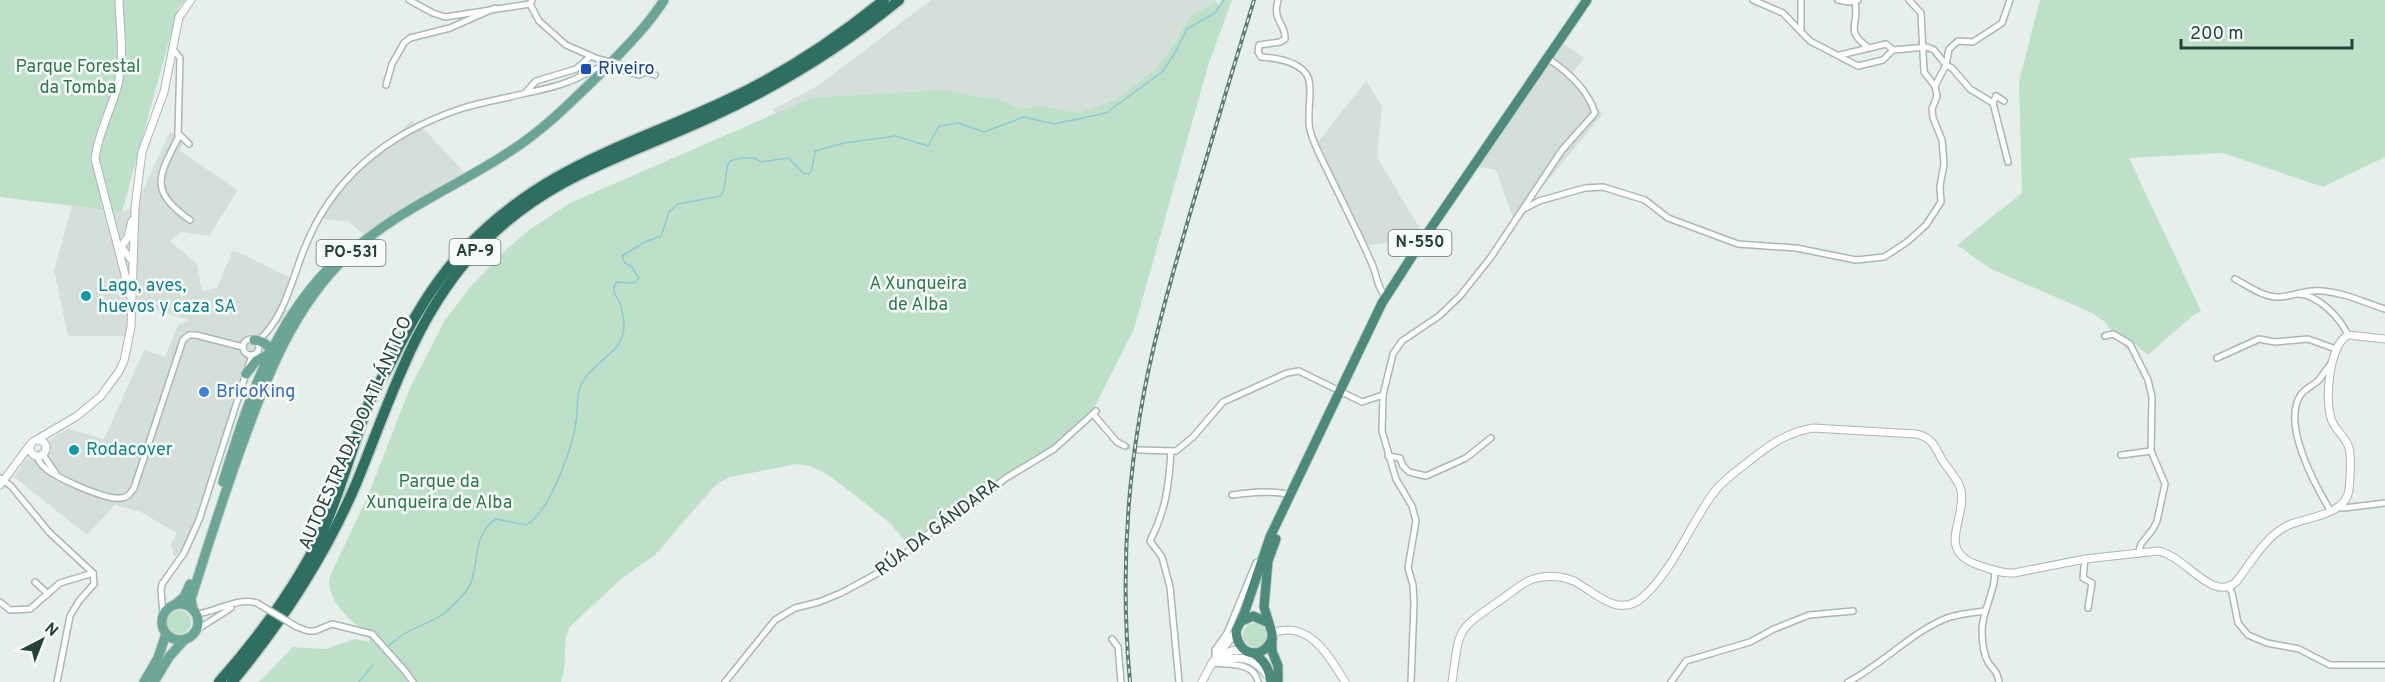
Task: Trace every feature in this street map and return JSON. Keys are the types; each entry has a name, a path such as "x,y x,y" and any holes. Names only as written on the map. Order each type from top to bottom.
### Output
{"highway":[{"name":"AUTOESTRADA DO ATLÁNTICO","path":"219,682 255,638 301,570 320,536 337,496 368,405 408,329 442,277 478,235 512,205 549,180 601,153 730,99 771,78 837,36 884,0"},
{"name":"AUTOESTRADA DO ATLÁNTICO","path":"231,682 276,626 330,539 355,485 395,382 418,332 447,286 482,244 521,210 575,175 711,117 760,93 853,36 899,0"},
{"name":"N-550","path":"1238,627 1270,537 1287,506 1386,297 1587,0"},
{"name":"N-550","path":"1278,682 1278,666 1272,651 1272,636 1264,607 1268,561 1287,506"},
{"path":"1267,622 1253,616 1238,627 1236,639 1244,650 1254,653 1264,661 1271,682"},
{"path":"1254,653 1267,648 1272,636"}],"main road":[{"name":"PO-531","path":"163,614 184,597 188,589 253,390 269,354 292,316 326,271 365,235 395,214 529,133 564,103 629,37 658,0"},
{"name":"PO-531","path":"195,632 198,620 191,599 212,533 265,383 283,344 311,301 347,256 371,236 510,152 561,112 601,65 649,21 664,0"},
{"path":"258,340 272,334 311,301"},
{"path":"212,533 217,508 269,354 270,348 258,340"},
{"path":"246,374 256,361 269,354"},
{"path":"175,604 185,604 195,612"},
{"path":"163,614 162,624 166,634 175,639 185,639"},
{"path":"154,682 169,657 185,639 195,632"},
{"path":"144,682 158,658 166,634"}],"street":[{"path":"119,0 122,56 120,73 117,89 96,146 95,159 132,301"},
{"path":"35,452 41,441 53,429 89,407 109,388 118,373 129,344 135,207 142,152 161,102 179,17 191,0"},
{"path":"409,0 433,14 445,17 531,2 539,21 566,45 591,56 601,65 639,75 648,71"},
{"path":"1278,0 1277,17 1285,31 1285,39 1259,45 1258,52 1262,57 1277,58 1298,67 1307,75 1308,119 1315,146 1375,270 1379,287 1386,297"},
{"path":"1753,0 1783,13 1801,29 1810,41 1858,66 1882,60 1893,50 1922,46 1934,50 1946,65 1952,68 1978,95 1993,103"},
{"path":"1801,0 1801,29"},
{"path":"1838,0 1857,1 1853,30 1855,35 1869,48"},
{"path":"1522,210 1539,201 1585,188 1603,187 1645,200 1668,218 1738,244 1796,248 1856,260 1884,257 1907,242 1926,225 1941,202 1940,186 1944,164 1942,140 1932,109 1937,96 1935,86 1924,72 1921,13 1909,0"},
{"path":"1935,86 1946,65 1949,49 1958,41 1973,42 2002,23 2010,0"},
{"path":"386,85 392,64 404,43 410,38 450,28 495,8"},
{"path":"1840,55 1886,44 1893,50"},
{"path":"172,48 180,58 178,138 161,171 161,183 163,193 172,207 190,220"},
{"path":"525,94 536,81 576,69 591,56"},
{"path":"1411,682 1414,603 1413,585 1408,568 1416,521 1412,506 1396,479 1388,456 1382,431 1383,395 1393,354 1398,345 1451,306 1491,257 1562,150 1595,114 1592,104 1566,71 1547,58"},
{"path":"252,355 245,352 243,347 246,340 258,340 270,328 282,308 305,246 318,219 344,183 384,145 427,122 462,108 569,82 601,65 619,64 655,75"},
{"path":"2004,101 1996,96 1993,103 2008,162"},
{"path":"178,133 189,144"},
{"path":"121,247 128,237 135,207"},
{"path":"115,240 133,261"},
{"path":"120,259 128,263 133,261"},
{"path":"2235,279 2271,296 2279,297 2315,290 2347,294 2385,309"},
{"path":"2292,294 2308,295 2324,305 2342,322 2348,335"},
{"path":"282,308 292,316"},
{"path":"2105,336 2113,334 2130,344 2148,380 2152,397 2151,451 2165,484 2157,521 2141,544 2138,554"},
{"path":"35,452 46,470 58,476 111,498 130,495 183,340 189,335 196,335 243,347"},
{"path":"1452,682 1458,640 1464,627 1530,580 1548,576 1567,579 1583,586 1604,601 1616,605 1633,603 1641,599 1675,557 1718,488 1775,441 1804,430 1916,434 1928,438 1958,482 1961,491 1955,532 1958,551 1968,561 2006,573 2027,572 2085,559 2163,552 2183,562 2207,584 2229,587 2236,582 2279,530 2334,508 2345,500 2348,493 2350,453 2347,443 2331,417 2329,388 2333,361 2340,340 2348,335 2385,339"},
{"path":"2217,358 2259,339 2275,342 2308,339 2336,349"},
{"path":"163,614 162,586 184,553 199,520 252,355 258,348 258,340"},
{"path":"2333,361 2320,379 2302,394 2296,407 2298,441 2306,464 2334,508"},
{"path":"1139,450 1176,451 1193,437 1223,402 1287,373 1299,371 1362,402 1383,395"},
{"name":"RÚA DA GÁNDARA","path":"725,682 775,620 795,608 841,593 903,558 925,536 951,520 1006,478 1054,449 1094,413 1117,442 1125,446"},
{"path":"1388,456 1400,458 1403,466 1409,472 1426,476 1466,458 1491,438"},
{"path":"41,441 46,449 20,456 1,481 23,500 50,532 93,573 95,578 91,589 79,601 70,616 57,682"},
{"path":"1171,451 1170,476 1162,518 1150,541 1162,557 1170,587 1179,682"},
{"path":"2121,455 2151,451"},
{"path":"1232,495 1248,492 1278,492 1292,495"},
{"path":"2334,508 2385,503"},
{"path":"1214,663 1215,650 1227,633 1256,563 1262,559"},
{"path":"2085,559 2083,578 2092,583 2088,608"},
{"path":"1994,570 1994,582 1984,611 1982,628 1983,647 1988,662 1998,672 1999,682"},
{"path":"0,602 10,610 30,609 60,583 93,573"},
{"path":"1994,582 2006,573"},
{"path":"35,582 48,594"},
{"path":"162,586 165,598 175,604"},
{"path":"2229,587 2238,623 2248,635 2267,643 2299,650 2330,665 2385,665"},
{"path":"195,632 242,601"},
{"path":"195,612 215,611 242,601 257,603 308,631 315,631 332,624 363,630 380,641 413,682"},
{"path":"1671,682 1686,661 1750,642 1773,629 1809,615 1853,611"},
{"path":"1848,682 1873,669 1933,624 1954,616 1984,611"},
{"path":"1203,682 1238,627"},
{"path":"1272,636 1283,629 1296,630 1314,639 1326,652 1345,682"},
{"path":"1112,639 1118,647 1121,682"},
{"path":"1214,663 1231,651 1244,650"},
{"path":"1214,663 1230,658 1245,658 1256,662 1271,682"},
{"path":"1214,663 1247,667 1257,676 1258,682"}],"shaded area":[{"path":"931,0 1217,0 1191,15 1168,54 1153,71 1115,100 1078,113 1039,105 990,115 786,119 772,110 819,85"},
{"path":"1559,40 1584,58 1573,72 1602,115 1514,221 1496,170 1473,166"},
{"path":"1366,81 1382,106 1377,157 1425,237 1364,246 1315,146"},
{"path":"410,121 420,125 465,173 395,214 365,235 348,221 328,220 320,216 342,186 396,137"},
{"path":"170,132 185,137 180,151 238,190 209,236 181,232 170,241 197,264 202,291 217,288 233,250 293,279 282,307 292,313 259,340 189,542 174,557 171,544 177,533 141,512 115,505 87,535 14,477 25,461 56,435 68,429 104,439 144,350 165,357 178,325 188,320 132,301 130,336 68,336 54,270 72,206 122,212 135,207"}],"green space":[{"name":"Parque Forestal da Tomba","path":"0,0 185,0 178,8 122,212 0,197"},
{"name":"A Xunqueira de Alba","path":"1221,0 1232,0 1208,66 1134,329 1091,414 1042,456 909,546 891,524 828,475 810,466 797,464 730,477 711,490 655,555 621,579 570,627 566,640 561,682 259,682 293,647 325,649 355,639 369,642 370,631 352,621 336,603 330,589 330,576 367,498 410,388 445,320 473,284 529,230 570,203 811,98 944,90 997,98 1020,109 1039,105 1078,113 1115,100 1153,71 1168,54 1191,15 1216,1 1219,5"},
{"path":"2040,0 2385,0 2385,157 2323,187 2223,153 2129,158 2201,311 2148,355 2136,345 2144,341 2126,349 2105,322 2092,313 1991,269 1957,245 2022,193 2019,81"},
{"path":"179,610 184,611 190,617 190,627 184,633 179,634 174,633 168,627 167,622 168,617 174,611"},
{"path":"1255,623 1260,624 1266,630 1266,640 1260,646 1255,647 1250,646 1244,640 1243,635 1244,630 1250,624"}],"waterway":[{"path":"387,648 405,633 439,617 463,595 472,579 479,542 488,526 496,519 526,525 543,508 568,452 576,423 579,391 583,382 588,374 615,348 623,334 622,309 614,289 617,282 634,283 639,278 631,266 625,263 622,256 645,242 661,236 669,212 678,204 721,196 730,161 755,158 761,162 789,158 803,173 809,174 815,151 844,143 896,136 928,146 939,126 958,123 984,132 1024,117 1054,124 1106,113 1162,72 1187,29 1215,13 1224,0"},
{"path":"359,682 373,665"}],"tunnel":[{"path":"1125,446 1139,450"}],"railway":[{"path":"1130,682 1126,616 1126,548 1131,481 1144,390 1175,266 1254,0"}],"place":[{"name":"Riveiro","path":"586,69"},
{"name":"Lago, aves, huevos y caza SA","path":"86,296"},
{"name":"BricoKing","path":"204,392"},
{"name":"Rodacover","path":"74,450"}],"park label":[{"name":"Parque da Xunqueira de Alba","path":"439,492"}]}
